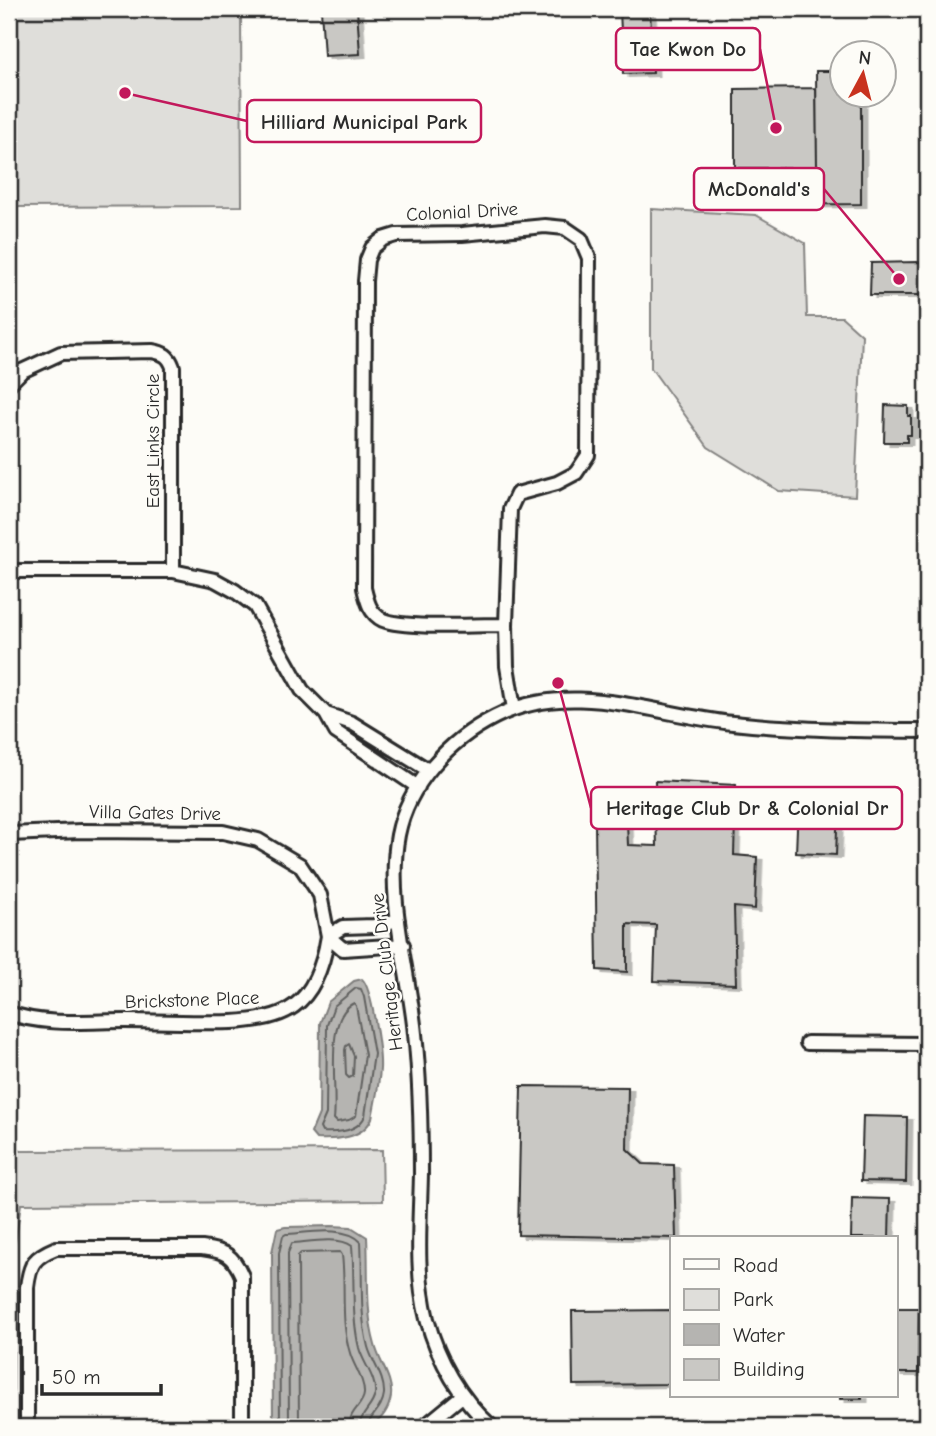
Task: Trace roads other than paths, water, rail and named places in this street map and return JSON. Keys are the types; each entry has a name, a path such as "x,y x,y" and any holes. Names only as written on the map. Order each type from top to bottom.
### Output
{"street":[{"name":"Colonial Drive","path":"506,625 399,624 381,619 368,606 364,588 365,281 367,261 372,248 383,239 396,235 462,234 545,226 565,228 581,239 589,257 588,455 576,473 557,483 517,494 510,509 506,625 507,666 514,709"},
{"name":"East Links Circle","path":"9,384 22,371 61,353 152,351 162,352 169,358 173,367 173,571"},
{"path":"9,571 173,571 215,580 255,606 302,690 326,714 336,732 418,787"},
{"name":"Heritage Club Drive","path":"492,1427 463,1395 449,1374 436,1346 421,1289 421,1135 415,1035 395,882 398,834 404,814 428,770 447,750 477,728 514,709 552,701 587,699 729,723 927,732"},
{"path":"326,714 352,723 428,770"},
{"name":"Villa Gates Drive","path":"9,834 81,831 223,832 258,840 300,865 320,895 328,936"},
{"path":"398,920 374,926 343,927 328,936 343,949 403,945"},
{"name":"Brickstone Place","path":"9,1013 24,1018 80,1021 234,1022 276,1015 295,1006 308,991 323,963 328,936"},
{"path":"807,1043 927,1044"},
{"path":"27,1427 29,1269 40,1255 56,1248 221,1250 236,1261 242,1276 242,1427"},
{"path":"424,1427 463,1395"}],"water":[{"path":"362,979 372,1007 380,1061 372,1118 362,1130 348,1137 316,1139 311,1133 319,1114 320,1023 328,1002 354,981"},
{"path":"351,1227 367,1237 370,1319 377,1351 390,1383 389,1405 372,1427 273,1427 272,1252 277,1229"}],"place":[{"name":"Hilliard Municipal Park","path":"125,93"},
{"name":"Tae Kwon Do","path":"776,128"},
{"name":"McDonald's","path":"899,279"},
{"name":"Heritage Club Dr & Colonial Dr","path":"558,683"}]}
